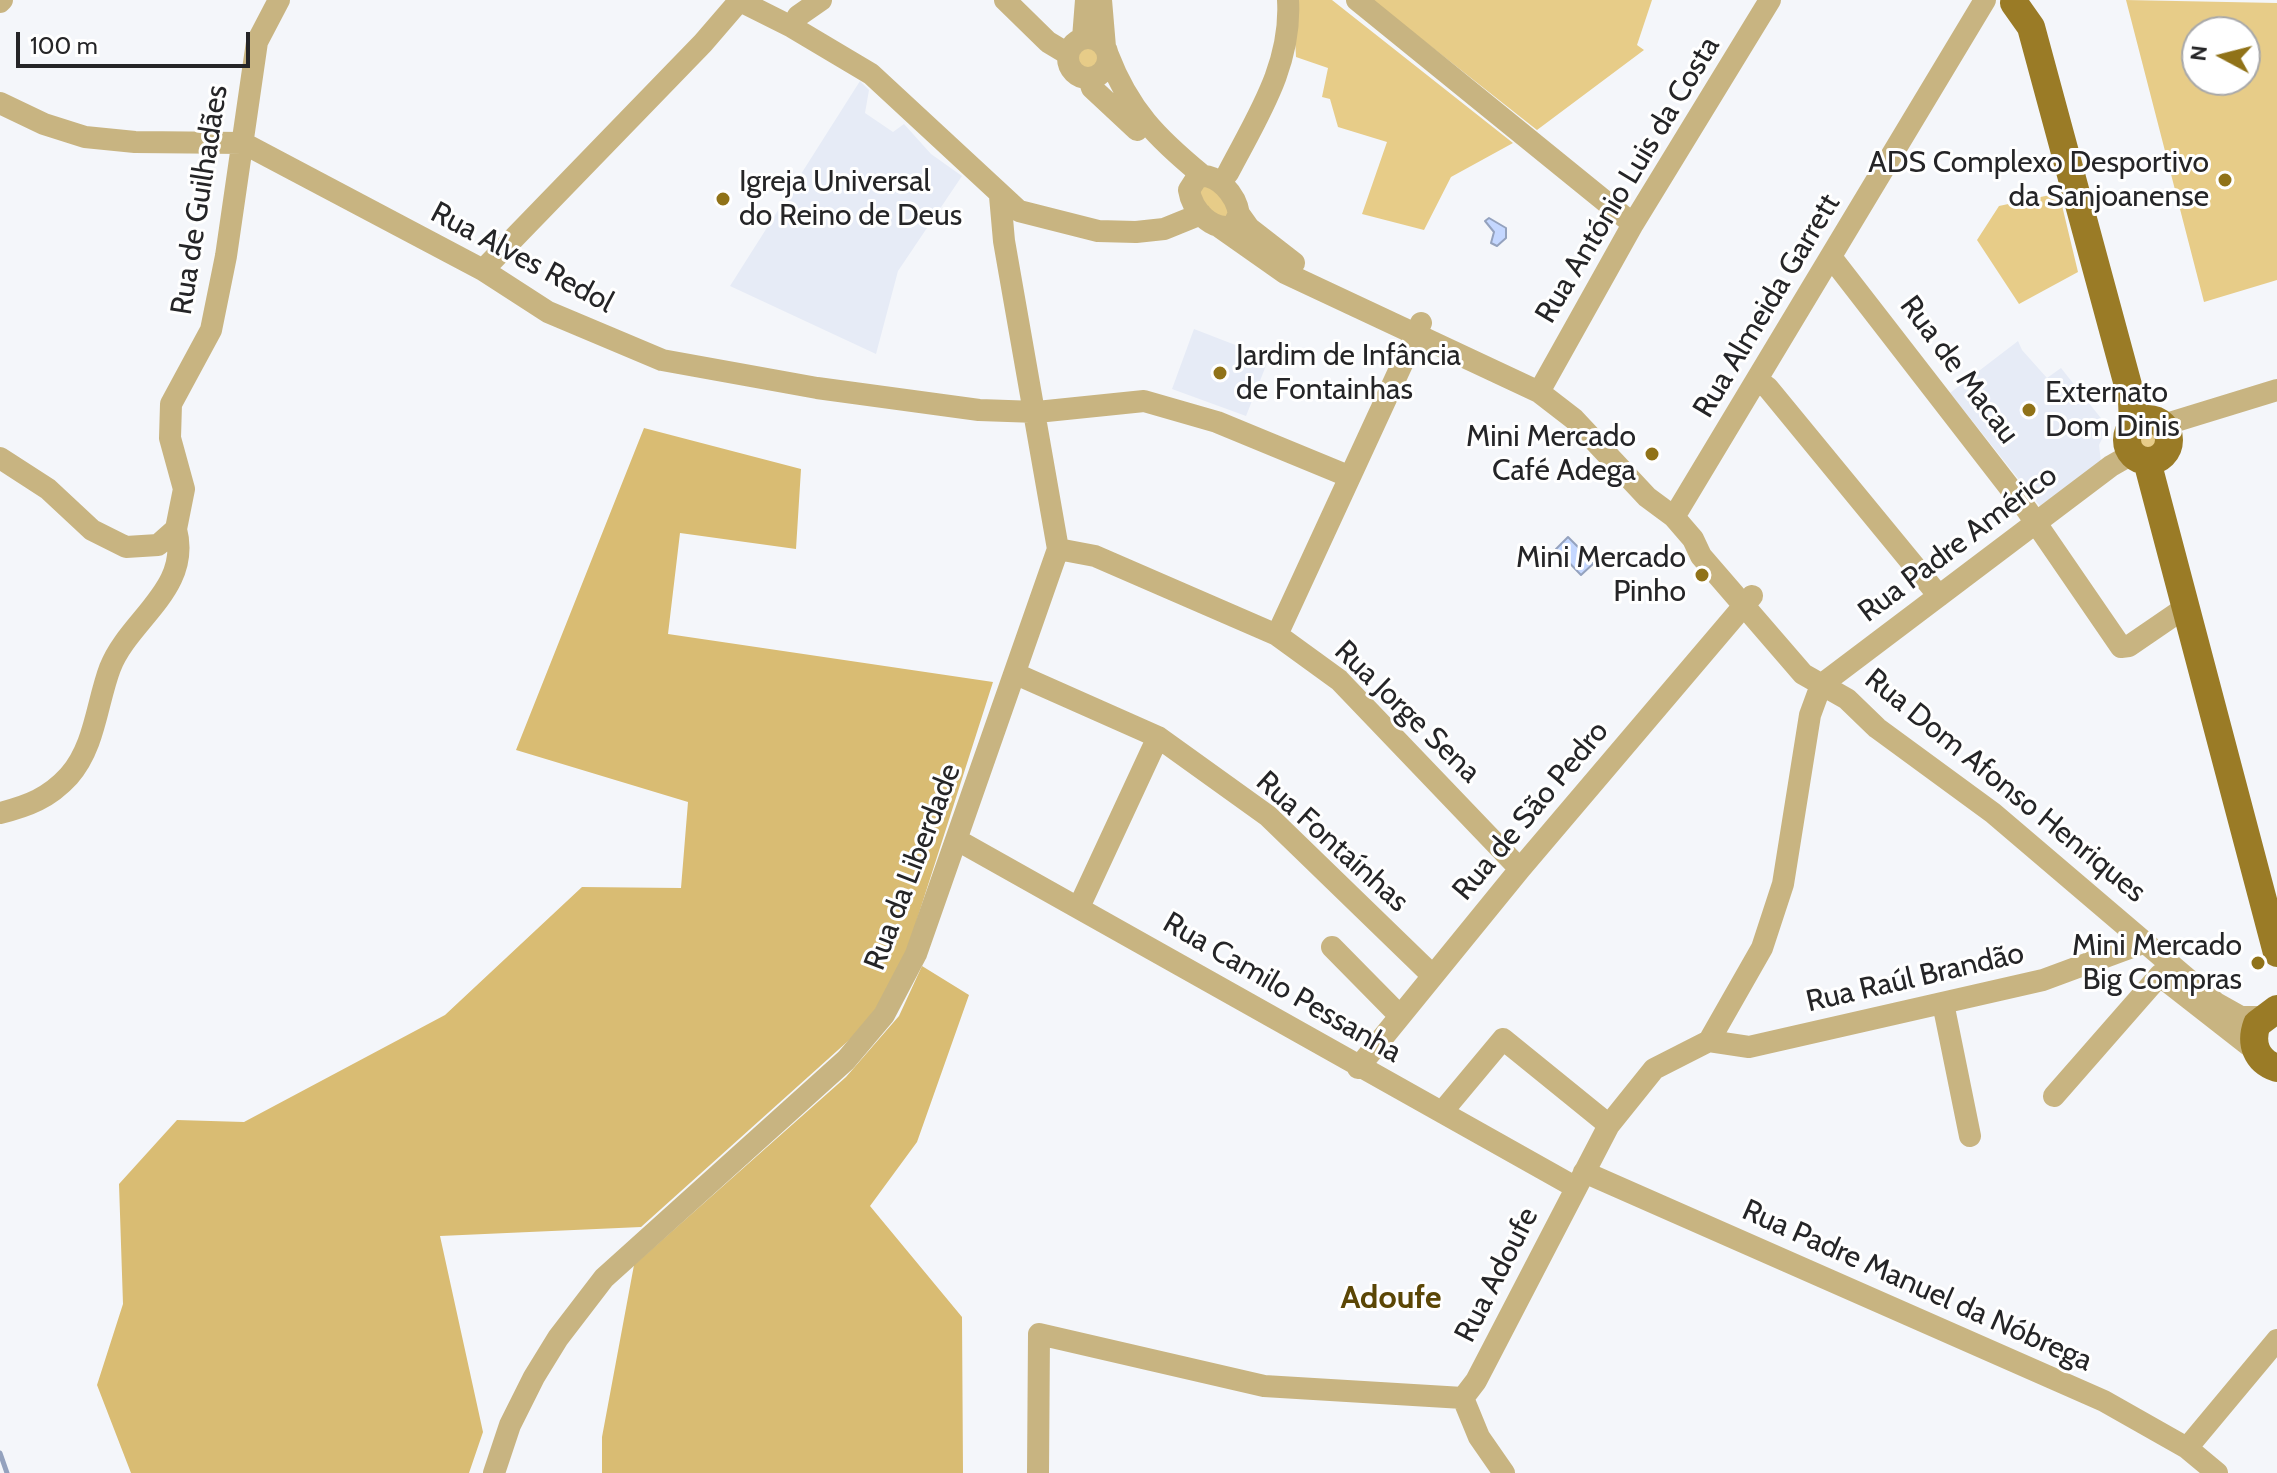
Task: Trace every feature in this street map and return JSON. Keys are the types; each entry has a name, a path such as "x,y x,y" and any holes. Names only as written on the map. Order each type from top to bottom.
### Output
{"main road":[{"path":"2008,1 2046,23 2151,440 2277,894"},
{"path":"2151,440 2186,607 2277,953"},
{"name":"Rua Dom Afonso Henriques","path":"2270,1064 2254,1032 2272,1010"}],"street":[{"name":"Rua de Guilhadães","path":"0,813 37,804 71,775 99,715 111,666 165,591 182,550 176,529 184,489 170,438 171,404 211,330 226,256 246,101 257,42 279,0"},
{"path":"483,270 684,64 739,0 871,74 1019,211 1098,231 1136,232 1164,229 1201,214"},
{"path":"792,27 798,16 821,0"},
{"path":"1005,0 1048,42 1075,46 1099,41 1107,51 1104,71 1089,79"},
{"path":"1075,46 1086,0"},
{"name":"Rua Dom Afonso Henriques","path":"1101,0 1107,51 1132,106 1197,178"},
{"path":"1228,173 1279,74 1289,27 1288,0"},
{"path":"1357,0 1633,224"},
{"name":"Rua António Luis da Costa","path":"1542,386 1633,224 1770,0"},
{"name":"Rua Almeida Garrett","path":"1669,513 1757,380 1831,257 2008,1"},
{"name":"Rua Dom Afonso Henriques","path":"1075,46 1072,72 1089,79 1092,88 1197,178 1215,179 1226,189 1230,221"},
{"name":"Rua Alves Redol","path":"0,103 44,124 85,137 135,142 243,143 483,270 548,312 662,360 817,388 979,410 1037,412 1144,401 1217,422 1348,476"},
{"name":"Rua Dom Afonso Henriques","path":"1197,178 1189,195 1201,214 1249,228 1290,261 1579,406 1656,490 1669,513 1693,539 1701,556 1748,600 1803,674 1821,685 1832,704 1866,739 2042,867 2137,945 2230,1013 2272,1010"},
{"name":"Rua da Liberdade","path":"494,1473 510,1425 534,1377 558,1338 604,1278 846,1060 884,1015 916,954 959,841 1058,549 1037,412 1004,241 1000,196"},
{"path":"1004,241 1019,211"},
{"name":"Rua de Macau","path":"1831,257 2036,522 2121,647 2129,646 2186,607"},
{"path":"1277,635 1419,328"},
{"path":"1757,380 1768,388 1939,596"},
{"name":"Rua Padre Américo","path":"1821,685 2036,522 2151,440 2277,390"},
{"name":"Rua Padre Américo","path":"2151,440 2277,404"},
{"path":"0,458 48,489 92,530 126,547 158,545 176,529"},
{"name":"Rua Jorge Sena","path":"1058,549 1095,556 1277,635 1339,680 1520,869"},
{"name":"Rua de São Pedro","path":"1358,1068 1520,869 1748,600"},
{"name":"Rua Fontaínhas","path":"1016,674 1158,737 1268,816 1432,975"},
{"path":"1709,1041 1762,948 1783,884 1810,715 1821,685"},
{"path":"1079,907 1158,737"},
{"name":"Rua Camilo Pessanha","path":"959,841 1358,1068 1579,1180"},
{"name":"Rua Dom Afonso Henriques","path":"2137,945 2160,975 2270,1064"},
{"name":"Rua Raúl Brandão","path":"1709,1041 1749,1047 2043,980 2137,945"},
{"path":"1332,947 1399,1015"},
{"path":"2054,1096 2160,975"},
{"path":"1943,1003 1970,1136"},
{"path":"1442,1112 1503,1039 1609,1125"},
{"name":"Rua Adoufe","path":"1463,1398 1476,1381 1609,1125 1654,1069 1709,1041"},
{"name":"Rua Padre Manuel da Nóbrega","path":"1579,1180 2104,1401 2187,1448 2217,1473"},
{"path":"1038,1473 1039,1334 1264,1386 1463,1398 1479,1437 1504,1473"},
{"path":"2187,1448 2277,1340"}],"shaded area":[{"path":"1293,0 1332,0 1513,143 1451,177 1424,230 1362,214 1387,142 1338,127 1330,99 1322,97 1328,68 1296,57"},
{"path":"1372,0 1652,0 1637,45 1644,50 1537,130"},
{"name":"ADS Complexo Desportivo da Sanjoanense","path":"2126,0 2277,3 2277,280 2204,302"},
{"path":"1087,46 1098,53 1099,58 1092,69 1087,70 1076,63 1075,58 1082,47"},
{"path":"860,81 869,90 865,113 893,132 904,124 931,154 962,176 898,271 876,354 730,286"},
{"path":"1196,183 1224,190 1231,223 1207,215"},
{"path":"2059,193 2078,272 2019,304 1977,240 1999,206"},
{"name":"Jardim de Infância de Fontainhas","path":"1194,329 1269,358 1246,416 1172,389"},
{"name":"Externato Dom Dinis","path":"2018,341 2022,350 2047,378 2061,368 2108,427 2099,445 2101,462 2040,506 1950,393"},
{"path":"2150,427 2158,430 2161,438 2158,446 2150,449 2142,446 2139,438 2142,430"},
{"path":"644,428 801,469 796,549 680,533 668,634 993,682 905,957 867,1024 641,1227 440,1236 483,1432 469,1473 131,1473 97,1385 123,1304 119,1184 177,1120 244,1122 445,1015 582,887 681,888 688,802 516,750"},
{"path":"922,966 969,995 917,1142 870,1206 962,1317 963,1473 602,1473 602,1437 634,1265 846,1077 899,1016"}],"water":[{"path":"1489,218 1506,228 1506,238 1497,246 1491,243 1494,232 1485,221"},
{"path":"1568,537 1594,563 1581,575 1556,549"}],"waterway":[{"path":"0,1453 7,1473"}],"place":[{"name":"ADS Complexo Desportivo da Sanjoanense","path":"2225,180"},
{"name":"Igreja Universal do Reino de Deus","path":"723,199"},
{"name":"Jardim de Infância de Fontainhas","path":"1220,373"},
{"name":"Externato Dom Dinis","path":"2029,410"},
{"name":"Mini Mercado Café Adega","path":"1652,454"},
{"name":"Mini Mercado Pinho","path":"1702,575"},
{"name":"Mini Mercado Big Compras","path":"2258,963"}],"district":[{"name":"Adoufe","path":"1391,1299"}]}
